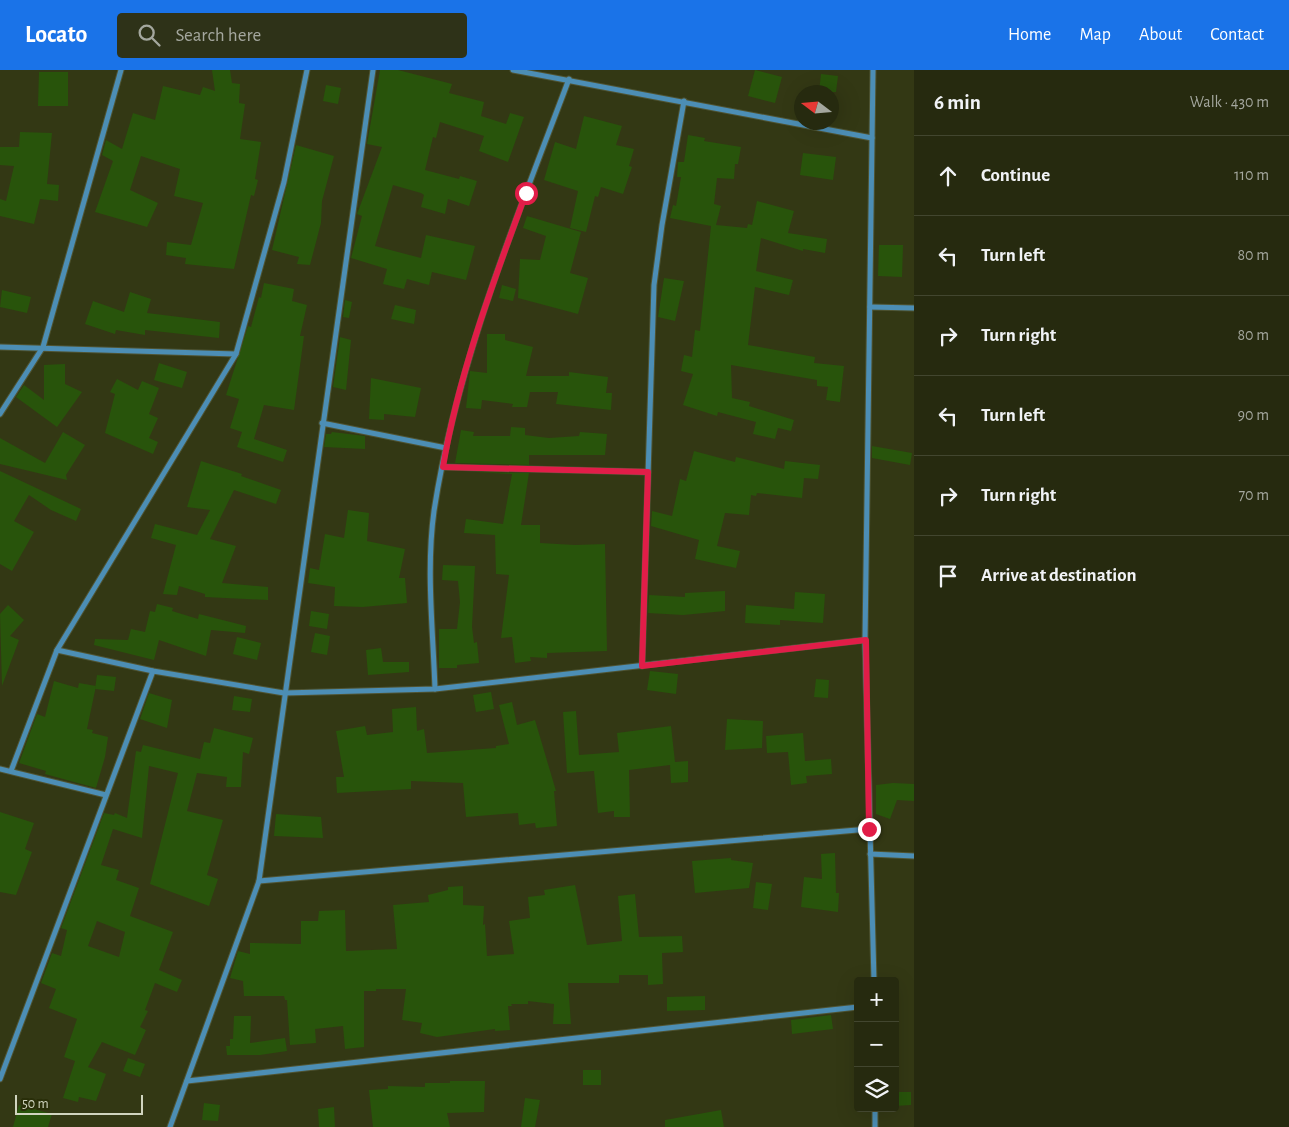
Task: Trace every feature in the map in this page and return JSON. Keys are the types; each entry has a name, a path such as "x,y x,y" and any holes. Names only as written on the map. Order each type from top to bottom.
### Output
{"street":[{"path":"0,414 43,348 120,70"},
{"path":"11,771 57,650 236,354 284,182 307,70"},
{"path":"170,1127 259,881 322,422 373,70"},
{"path":"513,70 569,79 872,138"},
{"path":"873,70 866,640 874,977"},
{"path":"435,689 431,564 434,512 446,448 479,323 569,79"},
{"path":"642,666 654,285 684,101"},
{"path":"870,307 914,308"},
{"path":"0,348 236,354"},
{"path":"322,422 446,448"},
{"path":"443,467 648,472"},
{"path":"57,650 154,671 284,693 435,689 866,640"},
{"path":"0,1079 154,671"},
{"path":"0,769 106,795"},
{"path":"259,881 869,829"},
{"path":"870,854 914,856"},
{"path":"187,1081 854,1008"},
{"path":"875,1112 875,1127"}],"building":[{"path":"212,70 230,70 232,83 240,84 239,103 245,104 240,139 261,142 255,179 258,180 254,196 251,195 234,269 185,264 186,258 166,255 167,242 191,245 203,203 174,196 180,169 141,156 130,190 158,203 147,227 95,212 113,161 102,155 106,140 122,149 133,113 155,120 163,86 200,95 203,87 215,91"},
{"path":"380,70 398,70 452,84 449,93 484,102 481,116 506,124 510,113 524,117 508,162 479,151 484,136 440,122 436,138 433,137 425,170 459,179 460,176 477,181 469,206 448,199 445,214 421,207 424,195 421,193 393,185 375,246 421,258 426,235 475,246 466,280 432,272 429,285 407,279 404,289 383,284 387,269 351,258 362,216 357,214 382,147 367,144"},
{"path":"755,70 782,77 775,103 748,96"},
{"path":"39,72 68,72 68,106 38,106"},
{"path":"821,74 838,76 837,85 820,85"},
{"path":"326,85 341,88 338,104 323,101"},
{"path":"584,116 622,126 616,145 634,149 629,166 632,167 623,194 601,187 598,197 595,196 586,232 570,228 578,191 544,180 555,142 576,149"},
{"path":"20,132 52,133 47,184 59,185 58,201 40,199 34,224 0,216 0,199 6,201 14,166 0,165 0,147 19,147"},
{"path":"688,135 705,138 704,141 741,147 738,164 735,164 734,179 717,178 714,204 721,206 716,225 747,228 748,224 752,225 757,201 794,211 788,233 827,239 825,253 803,249 803,251 761,238 756,271 793,280 789,295 755,287 748,345 815,357 814,363 844,366 840,402 826,400 828,387 817,386 817,380 731,365 732,398 750,402 749,406 794,420 791,431 778,428 775,439 753,434 756,422 718,412 717,416 683,405 693,374 681,371 684,355 692,357 695,330 700,331 711,226 670,218 673,205 676,206 681,177 677,177 678,162 684,162"},
{"path":"296,145 334,156 322,201 321,223 310,265 297,264 299,257 272,250"},
{"path":"803,153 836,157 833,180 800,175"},
{"path":"527,216 581,232 570,273 588,278 578,314 518,298 520,259 540,260 546,236 523,228"},
{"path":"879,245 903,245 902,277 878,276"},
{"path":"664,278 684,281 675,321 658,317"},
{"path":"264,283 294,289 292,301 307,305 300,336 304,336 294,410 264,405 254,439 287,450 283,462 237,447 242,432 230,428 239,399 226,395 248,326 251,327 259,297 261,298"},
{"path":"502,285 516,289 513,301 499,298"},
{"path":"2,290 31,297 27,313 0,307"},
{"path":"130,292 151,299 147,313 220,322 219,338 145,330 145,335 116,330 115,334 85,324 93,301 124,312"},
{"path":"345,300 352,302 349,318 343,317"},
{"path":"395,305 416,310 414,324 391,319"},
{"path":"487,334 505,334 505,340 533,347 526,376 569,376 569,372 608,377 606,393 612,393 611,410 556,404 558,392 530,392 527,407 512,407 513,404 482,400 481,409 466,408 470,371 487,373"},
{"path":"340,337 351,340 346,390 333,387"},
{"path":"159,363 187,372 182,388 154,380"},
{"path":"65,364 65,384 82,392 57,427 16,397 24,385 44,400 44,365"},
{"path":"371,378 421,388 415,417 384,414 384,420 369,419"},
{"path":"117,379 138,390 142,381 159,388 149,414 158,418 149,438 158,442 153,454 105,433 115,394 110,392"},
{"path":"511,427 525,428 525,435 549,438 579,436 580,432 607,434 605,455 529,455 529,465 455,463 461,430 474,432 473,436 510,436"},
{"path":"63,432 85,445 66,475 67,480 0,464 0,438 45,463"},
{"path":"332,432 365,436 365,449 324,447 326,434 331,434"},
{"path":"872,446 912,453 910,465 872,458"},
{"path":"694,451 735,462 736,457 784,469 785,461 820,465 818,479 804,478 802,498 757,493 756,496 751,495 749,515 725,513 717,546 740,551 736,568 695,559 699,540 651,526 652,511 672,516 680,479 686,481"},
{"path":"201,461 242,474 241,476 281,490 276,504 234,490 210,539 236,546 222,583 268,587 268,600 205,597 205,594 179,586 177,595 163,594 176,545 151,538 155,524 197,535 210,510 187,507"},
{"path":"0,471 81,509 76,521 51,510 29,495 14,521 34,532 12,571 0,564"},
{"path":"474,472 529,473 521,525 540,525 540,543 605,544 607,651 547,653 547,658 530,657 531,661 515,663 512,637 501,638 509,575 496,574 495,535 464,533 466,519 503,524 512,474"},
{"path":"348,510 369,513 367,541 405,549 399,578 405,578 407,603 363,607 334,606 335,587 308,583 310,568 319,570 325,534 344,538"},
{"path":"443,565 475,566 472,627 474,643 477,642 479,663 457,665 457,668 439,668 439,629 457,629 460,602 458,581 442,580"},
{"path":"725,591 725,611 683,615 648,613 649,595 685,597 685,593"},
{"path":"795,592 825,594 823,623 780,620 780,625 745,623 746,605 794,609"},
{"path":"157,604 173,608 172,611 198,619 199,614 246,626 245,633 211,630 206,656 159,640 154,660 94,645 95,639 128,640 131,629 145,632 150,611 155,612"},
{"path":"8,605 24,620 10,636 19,640 2,686 0,614"},
{"path":"311,611 329,614 327,629 309,626"},
{"path":"315,633 330,636 327,655 311,652"},
{"path":"237,637 261,643 257,660 233,654"},
{"path":"381,648 383,662 409,662 409,672 368,675 366,650"},
{"path":"650,671 678,674 676,694 647,690"},
{"path":"97,675 116,677 114,691 95,689"},
{"path":"816,679 829,680 828,698 814,697"},
{"path":"54,681 78,688 79,683 96,686 87,729 93,730 92,733 108,737 105,757 96,788 45,774 46,771 19,763 37,714 45,717"},
{"path":"491,692 494,709 476,712 473,695"},
{"path":"149,693 172,700 167,728 140,719"},
{"path":"234,696 252,699 250,712 232,710"},
{"path":"512,702 517,725 535,720 556,791 554,791 557,826 536,828 535,823 519,825 518,813 466,817 463,783 411,781 411,789 337,793 336,777 344,777 336,731 365,726 367,735 393,732 392,709 416,707 417,731 424,729 427,753 496,748 496,746 509,744 499,705"},
{"path":"576,711 579,755 619,752 617,733 671,726 675,762 688,761 688,782 671,783 670,765 629,770 630,817 614,817 614,811 598,813 594,771 567,773 563,712"},
{"path":"727,719 763,721 762,748 725,750"},
{"path":"214,728 253,738 249,754 243,752 241,787 226,787 227,777 197,773 187,811 223,820 207,875 218,879 209,906 150,884 178,773 149,766 142,838 113,829 101,865 119,870 116,880 139,888 130,916 173,932 159,970 182,980 177,992 155,983 145,1010 148,1011 140,1027 146,1030 135,1055 102,1042 88,1067 106,1074 96,1101 79,1097 78,1102 63,1098 75,1061 64,1057 77,1019 49,1008 56,989 41,983 52,953 61,956 67,930 61,928 104,813 114,815 115,813 127,818 136,751 141,752 143,745 200,759 204,742 210,743","holes":["97,921 125,932 119,957 88,946"]},
{"path":"803,733 805,761 831,759 832,774 806,776 807,783 791,785 788,752 767,753 766,736"},
{"path":"893,783 914,784 914,801 897,800 890,819 876,814 876,785"},
{"path":"0,812 34,823 25,849 32,852 16,895 0,892"},
{"path":"276,814 321,817 323,838 274,836"},
{"path":"835,853 836,893 839,893 838,912 801,907 804,877 822,879 821,854"},
{"path":"731,858 731,860 753,863 749,888 695,893 692,861"},
{"path":"756,882 772,884 768,910 753,908"},
{"path":"575,885 587,945 622,941 618,896 635,894 639,937 682,936 683,952 662,953 663,984 648,985 648,975 619,975 619,983 568,983 571,1024 553,1024 554,1004 528,1001 528,1004 511,1004 512,1006 508,1006 510,1030 495,1031 495,1029 437,1037 420,1033 422,1023 402,1020 406,989 376,989 376,991 364,991 364,1047 345,1049 343,1026 315,1029 316,1043 290,1045 287,1000 285,1000 284,996 244,996 243,981 230,978 238,951 250,954 250,943 301,944 301,921 318,921 319,911 345,910 346,951 397,949 393,905 429,902 428,895 448,890 448,887 463,886 463,905 484,906 483,925 485,924 487,956 514,954 509,921 530,918 528,897 545,895 544,890"},
{"path":"705,996 705,1010 667,1011 667,997"},
{"path":"831,1015 833,1029 792,1034 791,1020"},
{"path":"234,1016 251,1016 250,1043 285,1038 287,1051 260,1055 227,1055 226,1046 230,1046 230,1039 233,1039"},
{"path":"128,1058 145,1064 140,1077 123,1071"},
{"path":"583,1070 601,1070 601,1085 583,1085"},
{"path":"450,1081 485,1081 484,1112 447,1113 450,1127 373,1127 369,1090 388,1089 388,1086 425,1087 425,1083 450,1083"},
{"path":"899,1092 911,1092 911,1105 899,1106"},
{"path":"525,1098 540,1100 535,1127 521,1127"},
{"path":"204,1103 220,1105 218,1121 202,1120"},
{"path":"19,1105 52,1114 48,1127 13,1127"},
{"path":"334,1107 335,1127 319,1127 318,1109"},
{"path":"721,1110 724,1127 665,1127 665,1120"}],"route":[{"path":"526,193 479,323 451,424 443,467 648,472 642,666 866,640 869,829"}]}
